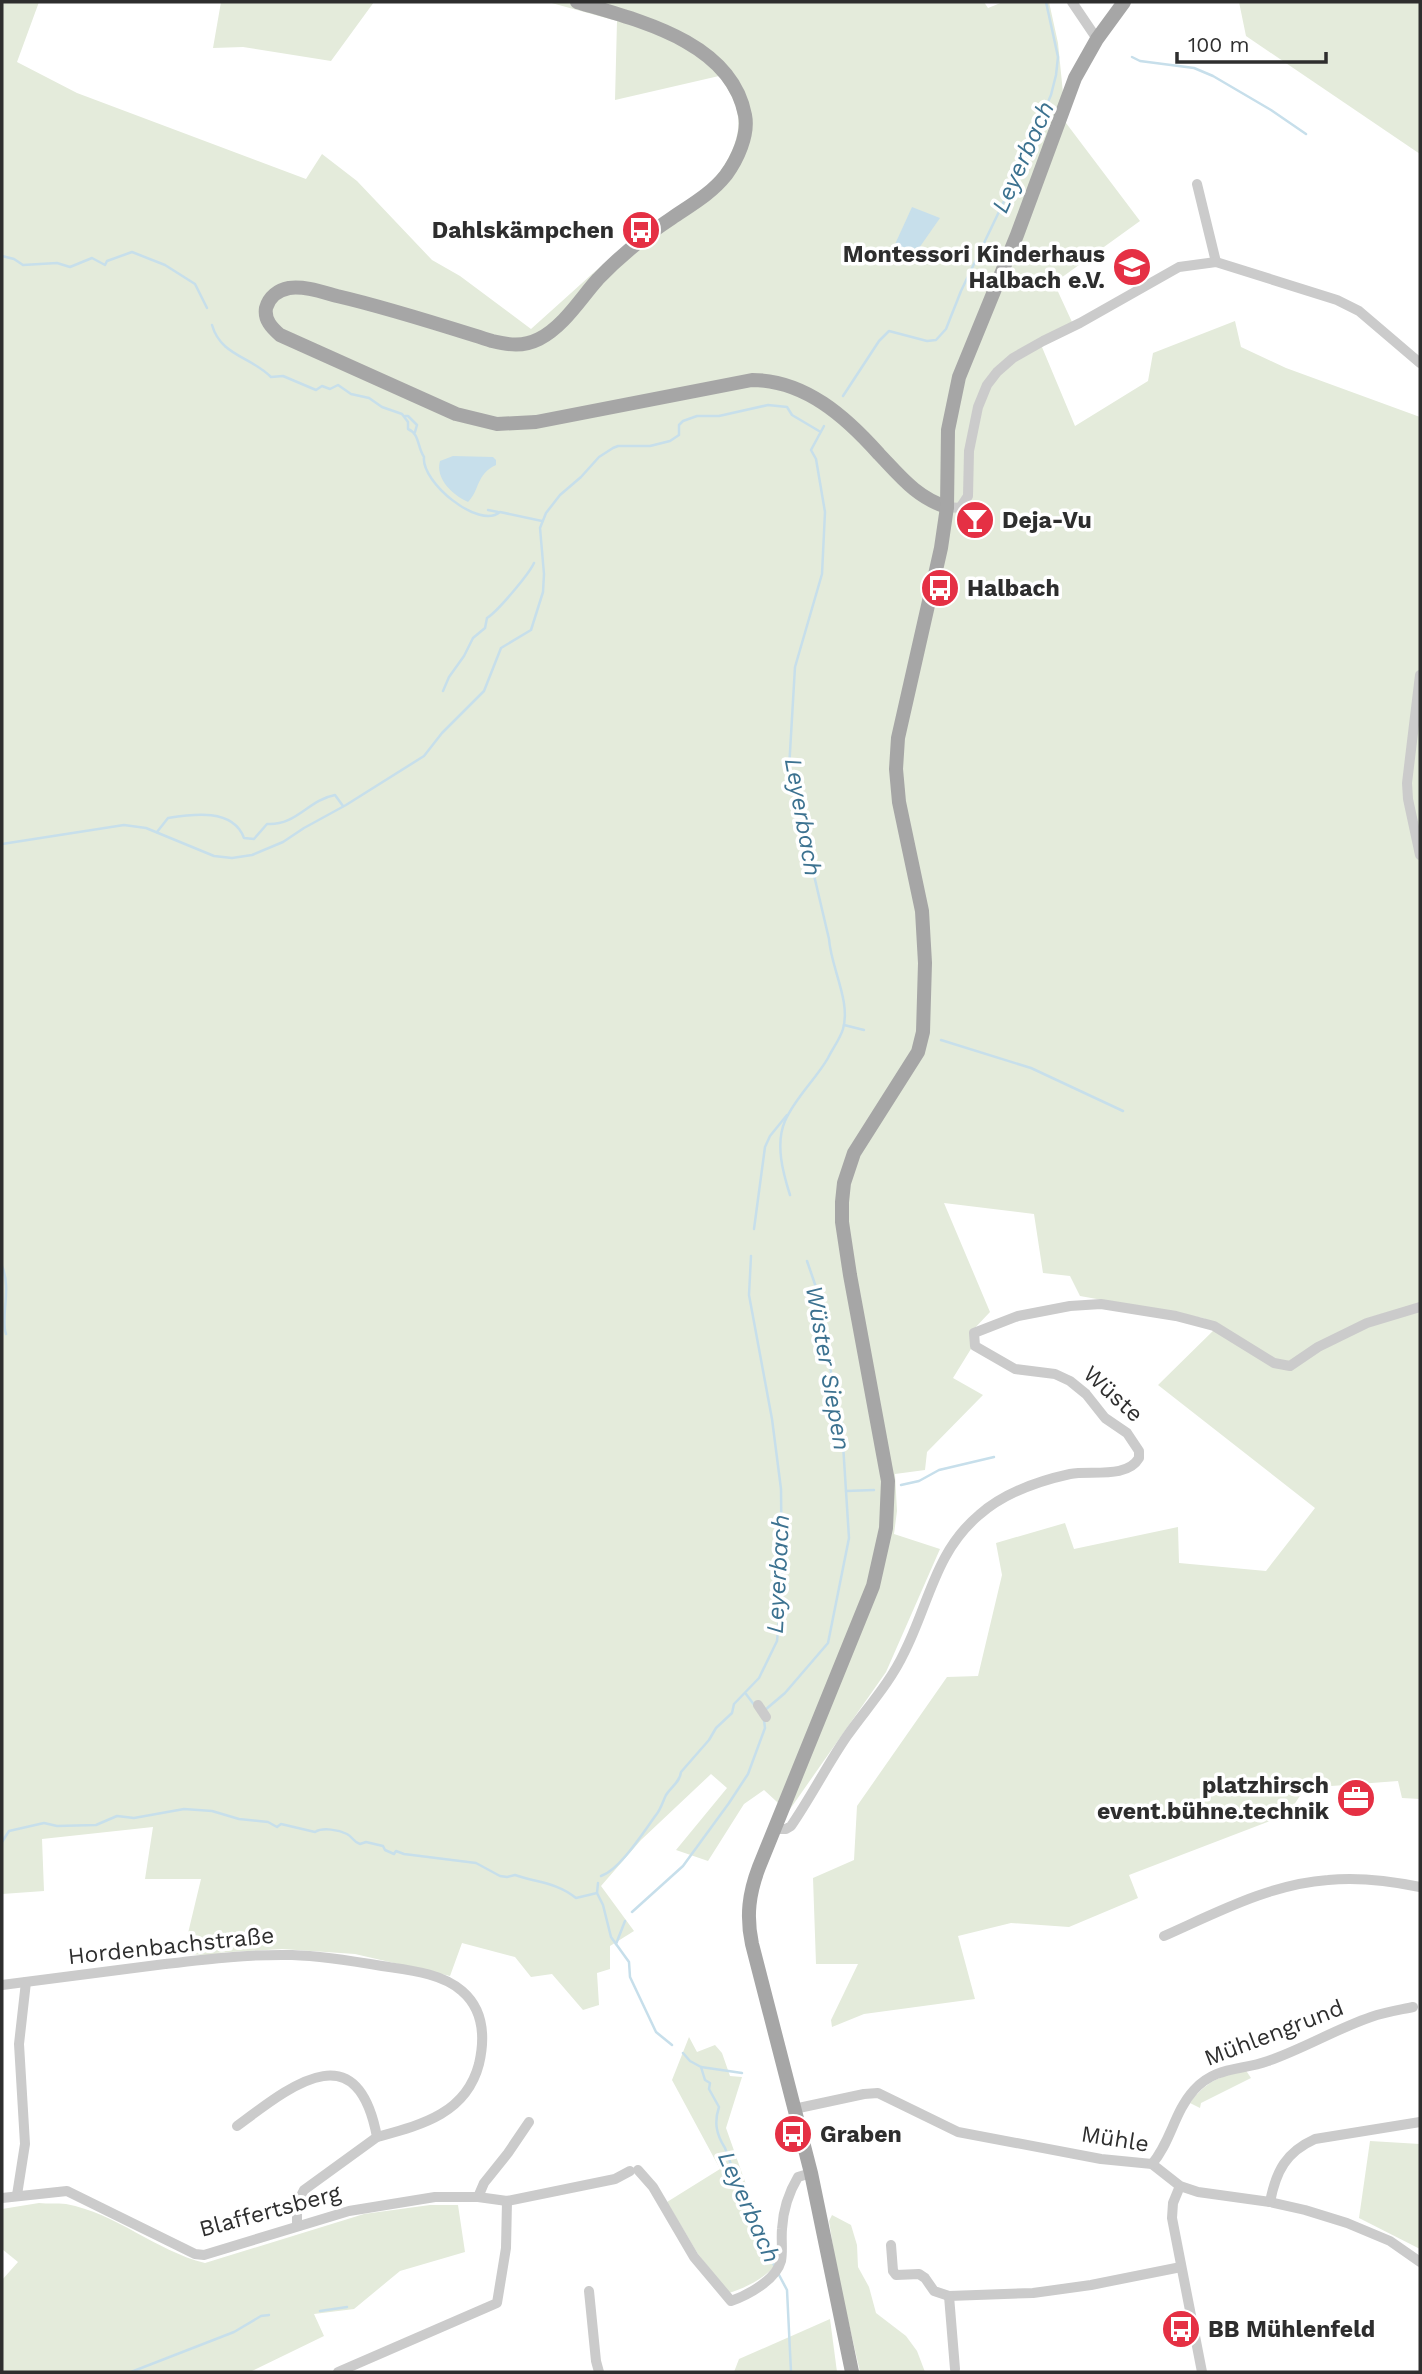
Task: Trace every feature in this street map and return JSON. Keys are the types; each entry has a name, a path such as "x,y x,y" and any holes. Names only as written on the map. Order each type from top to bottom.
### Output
{"main road":[{"path":"577,2 637,19 682,40 707,56 734,86 745,116 745,131 739,152 714,189 629,250 600,277 556,328 527,345 508,345 492,341 383,307 304,288 288,288 276,293 269,300 265,312 270,326 280,335 456,414 497,424 536,422 752,380 771,380 791,385 837,414 862,435 918,493 947,507"},
{"path":"852,2372 811,2173 748,1925 747,1911 759,1867 873,1587 886,1528 888,1481 850,1275 842,1222 842,1202 844,1183 854,1153 918,1052 923,1032 925,963 922,911 899,802 896,769 898,738 947,507 948,430 953,400 967,355 1017,235 1075,78 1097,39 1124,2"}],"street":[{"path":"1072,2 1097,39"},
{"path":"1197,184 1216,262"},
{"path":"947,507 963,507 968,496 969,451 978,407 991,378 1013,358 1179,267 1216,262 1282,281 1352,307 1420,363"},
{"path":"1420,675 1407,783 1420,855"},
{"name":"Wüste","path":"775,1829 791,1826 824,1771 904,1655 927,1602 938,1567 953,1542 971,1523 1004,1497 1038,1483 1073,1473 1090,1474 1130,1468 1139,1458 1139,1451 1127,1433 1105,1418 1077,1385 1055,1374 1015,1369 1005,1365 975,1346 974,1333 1018,1316 1070,1306 1101,1304 1176,1316 1213,1326 1274,1363 1286,1366 1296,1363 1318,1347 1367,1324 1420,1307"},
{"path":"758,1705 766,1717"},
{"path":"1164,1936 1239,1902 1317,1882 1368,1881 1420,1887"},
{"name":"Hordenbachstraße","path":"2,1985 239,1956 294,1955 400,1969 450,1983 465,1993 477,2009 482,2031 482,2051 470,2087 458,2103 442,2116 421,2125 377,2137 304,2190 297,2204 297,2225"},
{"path":"18,2195 24,2144 19,2044 26,1982"},
{"name":"Mühlengrund","path":"1152,2164 1161,2154 1180,2108 1208,2078 1224,2070 1266,2062 1371,2017 1413,2007"},
{"path":"237,2126 290,2088 323,2076 337,2076 350,2081 368,2101 377,2137"},
{"name":"Mühle","path":"794,2109 878,2093 958,2132 1101,2159 1152,2164 1180,2186 1198,2192 1305,2210 1390,2241 1420,2262"},
{"path":"478,2197 484,2183 509,2153 529,2122"},
{"path":"1270,2202 1280,2168 1294,2151 1315,2138 1420,2122"},
{"name":"Blaffertsberg","path":"2,2198 67,2192 195,2254 204,2255 349,2211 422,2199 478,2197 507,2201 615,2179 634,2171 653,2187 694,2257 727,2299 735,2300 777,2269 785,2210 798,2177 811,2173"},
{"path":"1180,2186 1173,2203 1172,2218 1202,2372"},
{"path":"338,2372 497,2303 506,2248 507,2201"},
{"path":"891,2245 893,2272 896,2275 919,2274 934,2291 949,2296 1033,2292 1091,2285 1181,2267"},
{"path":"589,2291 599,2372"},
{"path":"949,2296 955,2369"}],"green space":[{"path":"2,2 39,2 17,62 77,93 306,179 322,154 357,181 432,260 460,276 531,329 631,241 686,204 710,183 730,155 738,124 735,105 719,76 615,100 617,21 548,2 984,2 988,8 1003,2 1049,2 1058,43 1066,123 1140,221 1054,283 1072,322 1039,340 1075,426 1148,381 1153,353 1235,321 1241,347 1286,368 1420,417 1420,1799 1402,1798 1398,1781 1305,1788 1288,1814 1129,1875 1138,1898 1069,1927 1011,1923 958,1936 975,1999 864,2014 832,2027 831,2020 858,1964 816,1964 813,1878 854,1860 857,1806 947,1677 978,1676 1002,1575 996,1543 1065,1523 1074,1549 1178,1527 1179,1563 1266,1571 1315,1508 1158,1385 1219,1325 1203,1318 1080,1296 1070,1276 1043,1273 1034,1214 944,1203 990,1312 972,1331 974,1344 953,1378 983,1395 927,1452 925,1470 895,1474 897,1511 894,1534 940,1549 886,1672 788,1812 764,1790 744,1804 708,1861 676,1850 727,1788 711,1774 641,1840 601,1886 634,1931 610,1946 610,1969 597,1973 599,2005 583,2010 552,1974 531,1977 515,1957 462,1943 450,1976 355,1954 282,1949 215,1953 349,1961 183,1954 201,1879 145,1879 153,1827 42,1839 44,1891 2,1894"},
{"path":"221,2 374,2 331,61 243,47 213,48"},
{"path":"1239,2 1420,2 1420,154 1246,36"},
{"path":"689,2037 697,2052 715,2045 722,2053 730,2076 742,2077 726,2128 760,2224 779,2260 757,2281 729,2293 698,2254 667,2202 720,2169 672,2080"},
{"path":"1245,2069 1251,2078 1201,2103 1200,2108 1190,2103 1214,2081"},
{"path":"1370,2141 1420,2144 1420,2249 1359,2218"},
{"path":"39,2203 66,2204 102,2215 170,2250 205,2263 364,2214 430,2205 458,2205 465,2252 400,2271 354,2309 314,2314 324,2336 250,2372 2,2372 2,2280 18,2262 2,2249 2,2209"},
{"path":"832,2215 851,2225 857,2245 858,2267 869,2287 876,2313 906,2336 917,2351 925,2372 860,2372 837,2272 829,2221"},
{"path":"830,2319 837,2372 734,2372 739,2359"}],"water":[{"path":"912,207 940,218 910,261 891,253"},
{"path":"453,456 493,457 496,460 496,465 485,473 468,502 446,486 440,474 440,461"}],"waterway":[{"name":"Leyerbach","path":"843,396 879,341 889,331 927,341 936,340 946,329 1051,95 1058,57 1046,2"},
{"path":"1132,57 1140,61 1194,68 1213,76 1306,134"},
{"path":"2,256 23,265 57,263 70,267 92,258 105,265 107,261 132,252 165,265 195,284 207,308"},
{"path":"212,325 216,335 229,350 271,377 283,376 316,390 322,386 330,389 338,385 351,394 369,398 382,407 402,414 408,422 408,429 416,437 432,479 453,501 466,509 479,515 491,516 500,512 542,521"},
{"path":"2,844 124,825 146,828 214,856 232,858 252,855 283,842 424,756 442,733 484,691 501,648 531,630 543,592 540,528 546,513 560,495 599,457 618,446 650,446 670,441 679,435 679,425 683,421 697,416 719,416 768,405 787,407 792,415 819,431"},
{"path":"405,416 417,425 415,432"},
{"name":"Leyerbach","path":"790,1195 781,1158 782,1130 794,1104 836,1044 845,1018 843,996 789,769 795,667 822,574 825,512 816,459 811,450 824,426"},
{"path":"488,510 498,512"},
{"path":"443,691 473,638 485,628 487,618 513,592 534,563"},
{"path":"157,832 168,818 211,815 231,822 239,828 244,838 254,839 267,824 286,821 326,798 335,795 343,806"},
{"path":"844,1025 864,1030"},
{"path":"941,1040 1031,1068 1123,1111"},
{"path":"754,1229 765,1147 770,1136 787,1115"},
{"name":"Leyerbach","path":"601,1876 616,1866 638,1840 658,1813 681,1772 716,1728 732,1713 734,1704 759,1678 777,1641 780,1608 778,1602 782,1591 781,1489 772,1419 749,1295 751,1256"},
{"name":"Leyerbach","path":"765,1710 785,1693 828,1643 849,1538 844,1430 837,1408 818,1293 807,1261"},
{"path":"2,1266 6,1284 6,1334"},
{"name":"Wüster Siepen","path":"901,1485 919,1481 939,1470 994,1457"},
{"name":"Wüster Siepen","path":"846,1491 874,1490"},
{"path":"746,1694 755,1706"},
{"name":"Leyerbach","path":"632,1912 683,1866 729,1803 748,1774 765,1728 764,1720"},
{"path":"2,1842 9,1831 44,1823 57,1826 96,1825 117,1816 134,1818 184,1809 212,1811 239,1819 268,1822 277,1827 281,1824 315,1832 327,1829 340,1831 360,1844 366,1842 383,1846 394,1854 396,1851 476,1863 500,1876 515,1875 547,1884 576,1898 597,1893"},
{"path":"598,1883 597,1893 611,1937 616,1944"},
{"name":"Leyerbach","path":"625,1921 616,1944 629,1962 630,1977 656,2032 672,2045"},
{"name":"Leyerbach","path":"683,2053 701,2067 705,2080 710,2083 709,2089 719,2107 716,2123 720,2138 753,2225 775,2267"},
{"path":"701,2067 742,2073"},
{"name":"Leyerbach","path":"778,2273 787,2290 791,2372"},
{"path":"320,2311 347,2307"},
{"path":"131,2372 234,2332 261,2316 269,2315"}],"place":[{"name":"Dahlskämpchen","path":"641,230"},
{"name":"Montessori Kinderhaus Halbach e.V.","path":"1132,267"},
{"name":"Deja-Vu","path":"975,520"},
{"name":"Halbach","path":"940,588"},
{"name":"platzhirsch event.bühne.technik","path":"1356,1798"},
{"name":"Graben","path":"793,2134"},
{"name":"BB Mühlenfeld","path":"1181,2329"}]}
